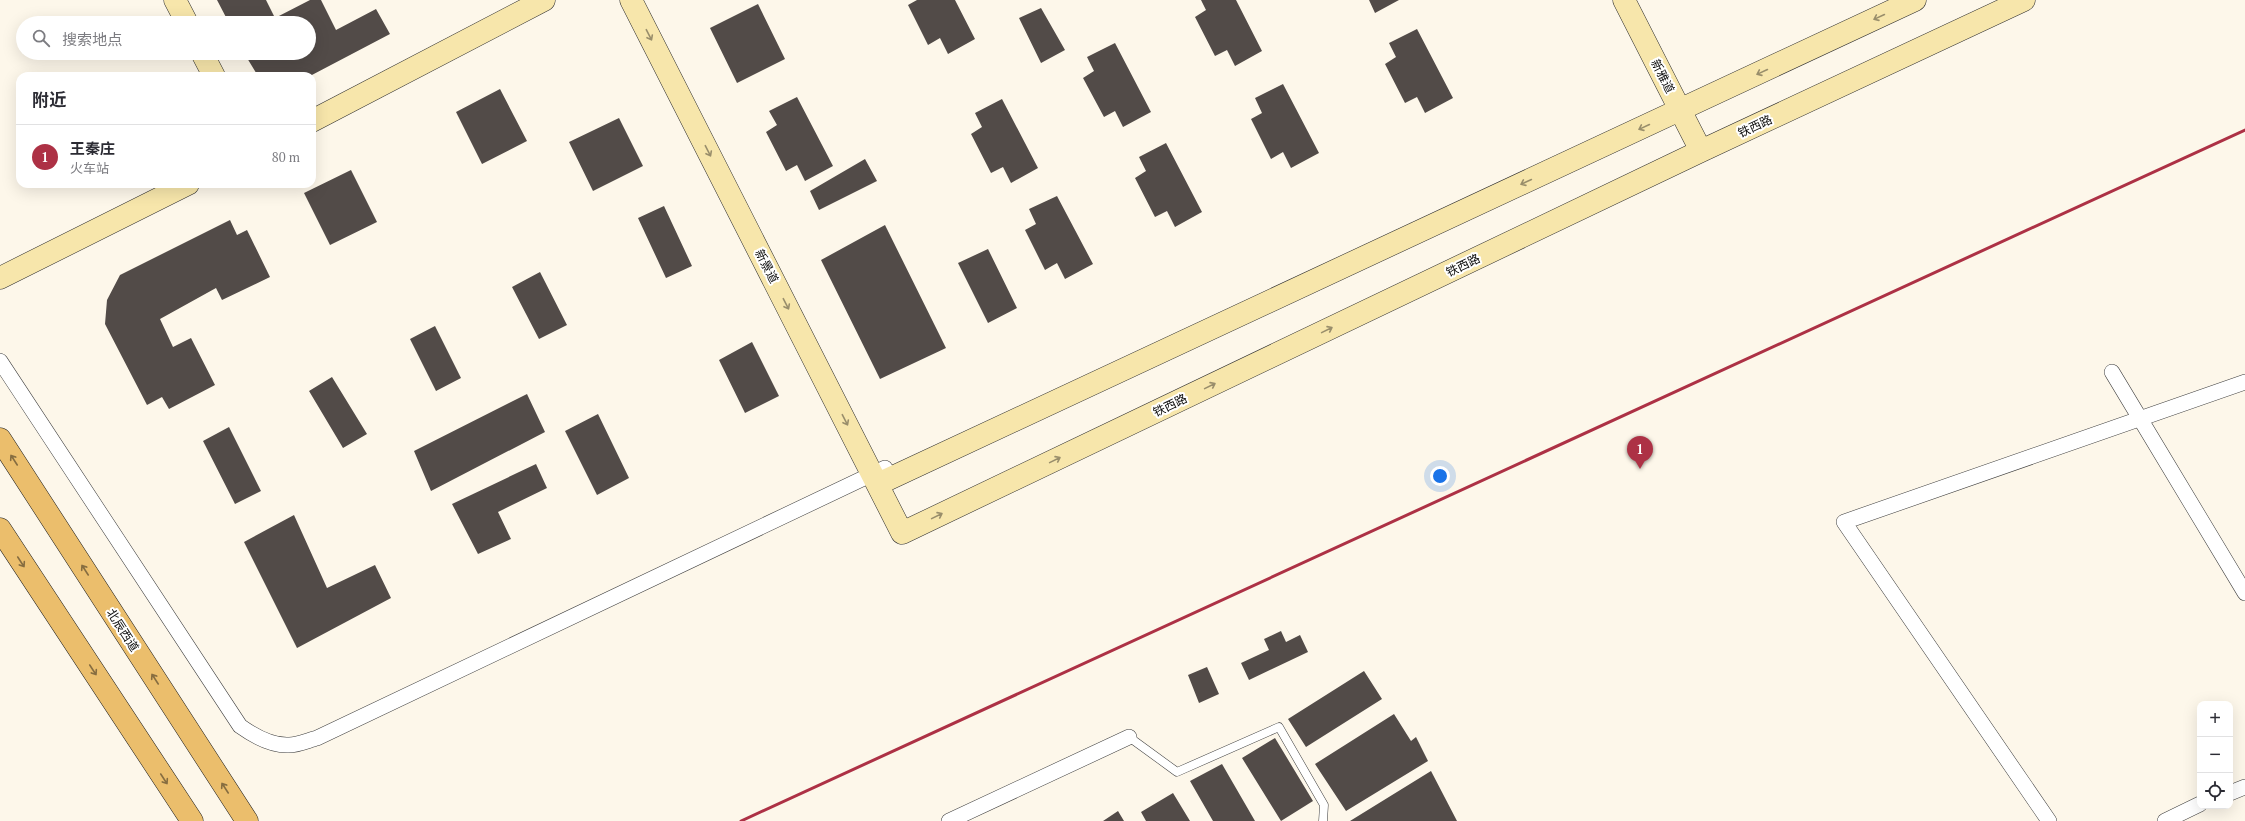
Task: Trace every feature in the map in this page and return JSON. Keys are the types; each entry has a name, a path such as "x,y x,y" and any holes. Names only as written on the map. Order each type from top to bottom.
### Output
{"main road":[{"path":"175,0 183,16"},
{"path":"316,119 544,0"},
{"name":"新景道","path":"631,0 909,530"},
{"name":"新景道","path":"648,0 881,476"},
{"name":"新雅道","path":"1624,0 1686,107"},
{"name":"新雅道","path":"1638,0 1686,107 1707,149"},
{"path":"881,476 1686,107 1915,0"},
{"name":"铁西路","path":"909,530 1707,149 2024,0"},
{"path":"206,60 212,72"},
{"path":"0,278 180,188"},
{"name":"北辰西道","path":"0,439 247,821"},
{"path":"0,529 192,821"}],"street":[{"path":"0,361 240,726 255,736 270,742 290,745 317,738 881,476"},
{"path":"2112,372 2245,593"},
{"path":"2049,821 1844,522 2245,382"},
{"path":"949,821 1129,737"},
{"path":"2233,792 2245,787"},
{"path":"2166,821 2197,806"}],"lane":[{"path":"1129,737 1177,772 1279,727 1324,805 1323,821"}],"building":[{"path":"217,0 266,0 274,16 225,16"},
{"path":"310,0 321,0 336,30 376,9 390,34 316,73 256,72 248,60 316,60 316,16 279,16"},
{"path":"917,0 955,0 975,39 948,54 940,38 928,45 908,5"},
{"path":"1201,0 1236,0 1262,51 1235,66 1227,50 1215,56 1195,17 1206,10"},
{"path":"1369,0 1399,0 1375,13"},
{"path":"758,4 785,59 737,83 710,28"},
{"path":"1041,8 1065,50 1041,63 1019,18"},
{"path":"1417,29 1453,98 1425,113 1417,97 1405,103 1385,64 1396,57 1389,43"},
{"path":"1115,43 1151,112 1123,127 1115,111 1104,117 1083,78 1094,71 1087,57"},
{"path":"1283,84 1319,153 1291,168 1283,152 1271,159 1251,119 1262,113 1255,98"},
{"path":"500,89 527,141 482,164 456,112"},
{"path":"797,97 833,166 805,181 797,165 786,171 766,132 777,125 769,111"},
{"path":"1002,99 1038,168 1011,183 1003,167 991,173 971,134 982,127 975,113"},
{"path":"619,118 643,166 593,191 569,142"},
{"path":"1166,143 1202,212 1175,227 1167,211 1155,217 1135,178 1146,171 1139,157"},
{"path":"865,159 877,181 819,210 810,191"},
{"path":"351,170 377,222 330,245 304,193"},
{"path":"1057,196 1093,264 1065,279 1057,263 1045,270 1025,230 1036,224 1029,209"},
{"path":"664,206 692,266 666,278 638,218"},
{"path":"230,220 237,235 247,230 270,277 222,300 216,288 160,319 173,347 191,338 215,385 169,409 162,397 147,405 105,324 107,300 120,275"},
{"path":"885,225 946,348 880,379 821,260"},
{"path":"988,249 1017,308 988,323 958,263"},
{"path":"540,272 567,325 539,339 512,287"},
{"path":"435,326 461,378 436,391 410,339"},
{"path":"752,342 779,396 745,413 719,360"},
{"path":"332,377 367,434 343,448 309,391"},
{"path":"527,394 545,432 431,491 414,451"},
{"path":"598,414 629,478 597,495 565,431"},
{"path":"229,427 261,491 235,504 203,441"},
{"path":"536,464 547,488 498,512 511,539 478,554 452,504"},
{"path":"294,515 327,588 375,565 391,598 297,648 244,542"},
{"path":"1281,631 1286,642 1300,635 1308,652 1249,680 1241,663 1269,650 1264,639"},
{"path":"1207,667 1219,694 1199,703 1188,675"},
{"path":"1364,671 1382,699 1306,747 1288,719"},
{"path":"1394,714 1411,741 1416,737 1428,761 1346,811 1315,764"},
{"path":"1275,738 1313,801 1281,821 1242,758"},
{"path":"1222,764 1255,821 1213,821 1190,781"},
{"path":"1431,771 1457,821 1350,821"},
{"path":"1173,793 1190,821 1146,821 1141,812"},
{"path":"1118,811 1124,821 1103,821"}],"railway":[{"path":"741,821 2245,130"}],"place":[{"name":"王秦庄","path":"1640,469"}]}
